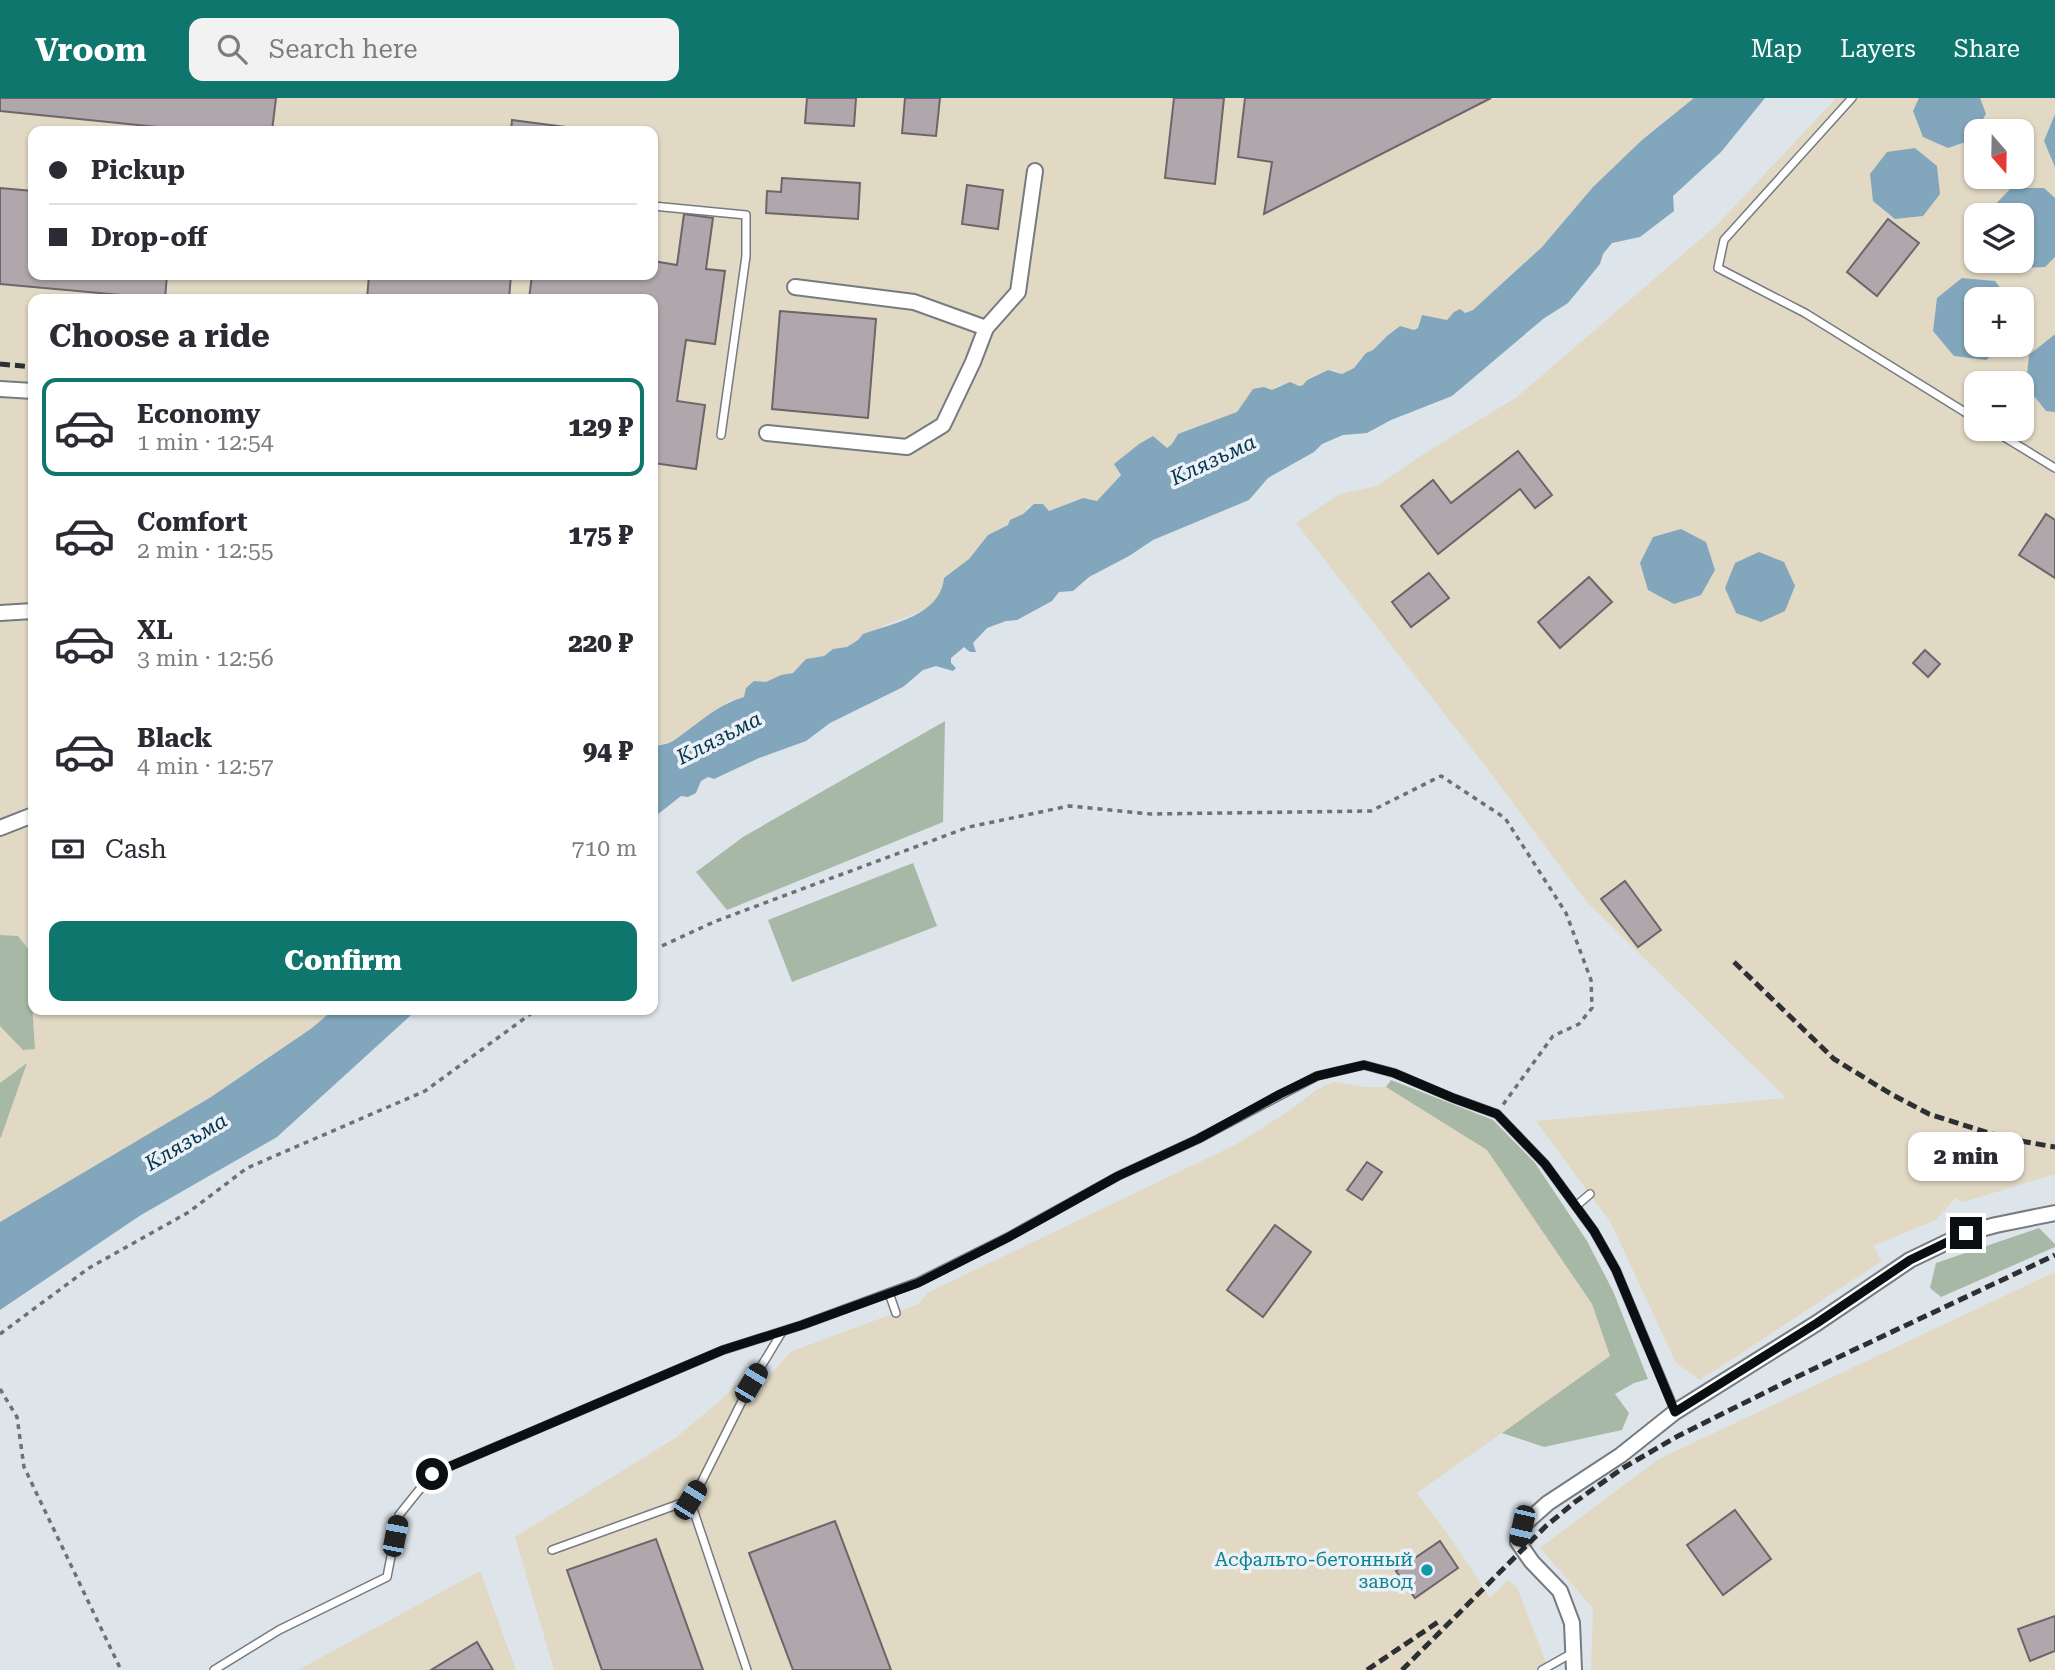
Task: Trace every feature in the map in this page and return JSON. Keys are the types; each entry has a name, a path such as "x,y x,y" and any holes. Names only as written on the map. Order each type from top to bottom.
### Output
{"street":[{"path":"767,433 907,447 943,425 986,328 1018,292 1035,172"},
{"path":"795,287 914,302 986,328"},
{"path":"0,389 28,391"},
{"path":"0,613 28,611"},
{"path":"0,828 28,817"},
{"path":"1574,1670 1572,1623 1560,1591 1532,1562 1518,1542 1522,1526 1548,1503 1621,1455 1675,1412 1817,1323 1910,1260 1966,1233 2055,1213"}],"lane":[{"path":"1852,98 1724,240 1718,268 1805,313 1964,412"},
{"path":"658,206 746,215 746,256 721,435"},
{"path":"2011,441 2055,468"},
{"path":"214,1670 279,1630 387,1577 399,1515 432,1474 723,1350 918,1283 1009,1237 1118,1176 1198,1139 1317,1076 1364,1065 1394,1073 1497,1114 1545,1164 1594,1231 1616,1270 1675,1412"},
{"path":"1576,1206 1590,1194"},
{"path":"889,1293 896,1313"},
{"path":"552,1550 690,1500 751,1383 782,1331"},
{"path":"690,1500 747,1670"},
{"path":"1542,1670 1574,1652"}],"path":[{"path":"658,948 716,921 982,824 1069,806 1151,814 1371,811 1441,776 1505,818 1566,913 1591,980 1592,1008 1579,1024 1553,1036 1497,1114"},
{"path":"0,1334 89,1268 189,1212 247,1168 425,1091 529,1015"},
{"path":"0,1389 17,1417 24,1467 121,1670"}],"shaded area":[{"path":"0,98 1694,98 1642,140 1593,187 1542,247 1473,310 1447,320 1422,315 1418,328 1414,330 1400,326 1347,372 1342,374 1335,370 1319,373 1307,379 1304,385 1280,385 1272,390 1251,393 1238,412 1178,434 1166,448 1153,436 1115,464 1121,474 1097,501 1076,500 1049,511 1028,507 1023,514 1010,520 1008,525 988,535 969,559 944,578 943,592 926,609 863,634 847,647 833,649 824,656 806,659 793,673 781,675 744,697 729,701 671,743 658,745 658,294 28,294 28,1015 327,1015 211,1097 0,1222"},
{"path":"1836,98 2055,98 2055,1174 1963,1202 1955,1198 1936,1220 1873,1246 1882,1261 1700,1380 1676,1363 1611,1223 1536,1121 1786,1098 1586,901 1486,767 1296,523 1340,494 1377,486 1517,397 1717,225"},
{"path":"1334,1082 1363,1087 1386,1087 1487,1150 1592,1304 1610,1356 1417,1493 1490,1598 1508,1580 1517,1587 1549,1670 554,1670 515,1537 677,1437 743,1377 759,1388 790,1352 919,1304 927,1293 1235,1145 1292,1109 1316,1090"},
{"path":"2055,1272 2055,1670 1591,1670 1593,1608 1540,1548 1659,1459"},
{"path":"480,1571 516,1670 298,1670"}],"green space":[{"path":"945,721 943,822 727,910 696,872 743,837"},
{"path":"913,863 937,926 792,982 768,920"},
{"path":"0,935 18,936 28,949 28,1015 33,1015 35,1049 23,1050 0,1026"},
{"path":"27,1063 1,1137 0,1138 0,1083"},
{"path":"1391,1080 1493,1120 1535,1163 1587,1241 1613,1291 1648,1379 1634,1383 1615,1394 1629,1413 1622,1430 1544,1447 1502,1433 1610,1356 1592,1304 1487,1150 1386,1087"},
{"path":"2039,1228 2055,1247 1941,1297 1930,1288 1936,1263"}],"water":[{"name":"Клязьма","path":"1694,98 1765,98 1721,152 1673,196 1674,211 1640,237 1612,243 1603,254 1600,264 1568,303 1543,319 1452,396 1391,420 1367,433 1343,435 1322,444 1314,452 1268,478 1249,500 1153,540 1089,577 1073,591 1059,592 1052,601 1017,620 987,628 973,643 976,652 970,652 964,647 951,658 951,663 956,668 953,671 936,666 923,670 903,687 830,723 806,741 759,758 714,779 708,777 701,781 696,793 688,797 681,796 658,814 658,746 673,741 716,710 744,697 746,688 754,681 766,682 793,673 806,659 824,656 833,649 847,647 863,634 925,610 941,591 944,578 969,559 988,535 1008,525 1010,520 1023,514 1034,504 1043,504 1049,511 1083,498 1097,501 1121,475 1114,464 1153,436 1167,448 1178,434 1237,412 1253,389 1264,387 1272,390 1290,382 1303,385 1307,380 1328,370 1342,374 1354,368 1366,353 1400,326 1414,330 1418,328 1422,315 1447,320 1460,309 1465,313 1473,310 1542,247 1593,187 1642,140"},
{"path":"1919,98 1980,98 1986,114 1983,119 1964,119 1964,142 1948,148 1923,137 1913,111"},
{"path":"2055,114 2055,167 2044,141"},
{"path":"1915,148 1937,166 1940,194 1923,216 1895,219 1873,201 1870,174 1887,152"},
{"path":"2044,188 2055,198 2055,257 2045,267 2034,267 2034,203 1997,203 2010,189"},
{"path":"1962,278 1995,281 2000,287 1964,287 1964,357 1990,357 1986,360 1954,356 1933,331 1937,298"},
{"path":"2055,335 2055,412 2046,411 2034,396 2034,371 2027,371 2029,357 2034,357 2034,351"},
{"path":"1681,529 1706,542 1715,570 1701,595 1674,604 1648,590 1640,563 1653,537"},
{"path":"1759,552 1784,562 1795,586 1785,611 1761,622 1736,613 1725,588 1735,563"},
{"name":"Клязьма","path":"327,1015 411,1015 277,1137 141,1215 0,1310 0,1222 211,1097"}],"building":[{"path":"0,98 276,98 273,126 148,126 0,111"},
{"path":"807,98 856,98 854,126 805,123"},
{"path":"905,98 940,98 936,136 902,133"},
{"path":"1174,98 1224,98 1215,184 1165,178"},
{"path":"1245,98 1491,98 1264,214 1272,162 1238,157"},
{"path":"512,120 557,126 511,126"},
{"path":"782,178 860,183 858,219 766,213 767,191 781,192"},
{"path":"967,185 1003,190 998,229 962,224"},
{"path":"0,188 28,191 28,280 167,280 165,294 110,294 0,284"},
{"path":"684,214 713,218 706,269 725,271 715,344 686,340 677,401 705,405 696,469 658,464 658,294 530,294 531,280 658,280 658,262 677,265"},
{"path":"1888,219 1919,243 1877,296 1847,272"},
{"path":"369,280 511,280 509,294 367,294"},
{"path":"780,311 876,319 868,418 772,409"},
{"path":"1518,451 1552,495 1535,508 1520,489 1438,554 1401,506 1433,480 1451,503"},
{"path":"2046,514 2055,520 2055,578 2019,555"},
{"path":"1429,573 1449,598 1411,627 1392,602"},
{"path":"1589,577 1612,602 1560,648 1538,622"},
{"path":"1925,650 1940,664 1928,677 1913,663"},
{"path":"1625,881 1661,930 1638,947 1601,899"},
{"path":"1367,1162 1382,1172 1362,1200 1347,1190"},
{"path":"1275,1225 1311,1252 1263,1317 1227,1290"},
{"path":"1735,1510 1771,1559 1723,1595 1687,1545"},
{"path":"835,1521 891,1670 793,1670 749,1553"},
{"path":"656,1539 703,1670 602,1670 567,1570"},
{"name":"Асфальто-бетонный завод","path":"1440,1541 1458,1568 1415,1598 1396,1571"},
{"path":"2055,1616 2055,1651 2030,1661 2018,1629"},
{"path":"477,1642 493,1670 431,1670"}],"railway":[{"path":"0,364 28,367"},
{"path":"1734,962 1834,1059 1891,1094 1929,1114 2009,1139 2055,1147"},
{"path":"1402,1670 1546,1526 1623,1468 1678,1436 1790,1380 2055,1255"},
{"path":"1367,1670 1441,1620"}],"place":[{"name":"Асфальто-бетонный завод","path":"1427,1570"}],"route":[{"path":"432,1474 723,1350 918,1283 1009,1237 1118,1176 1198,1139 1280,1094 1317,1076 1364,1065 1394,1073 1497,1114 1545,1164 1594,1231 1616,1270 1675,1412 1817,1323 1910,1260 1966,1233"}]}
